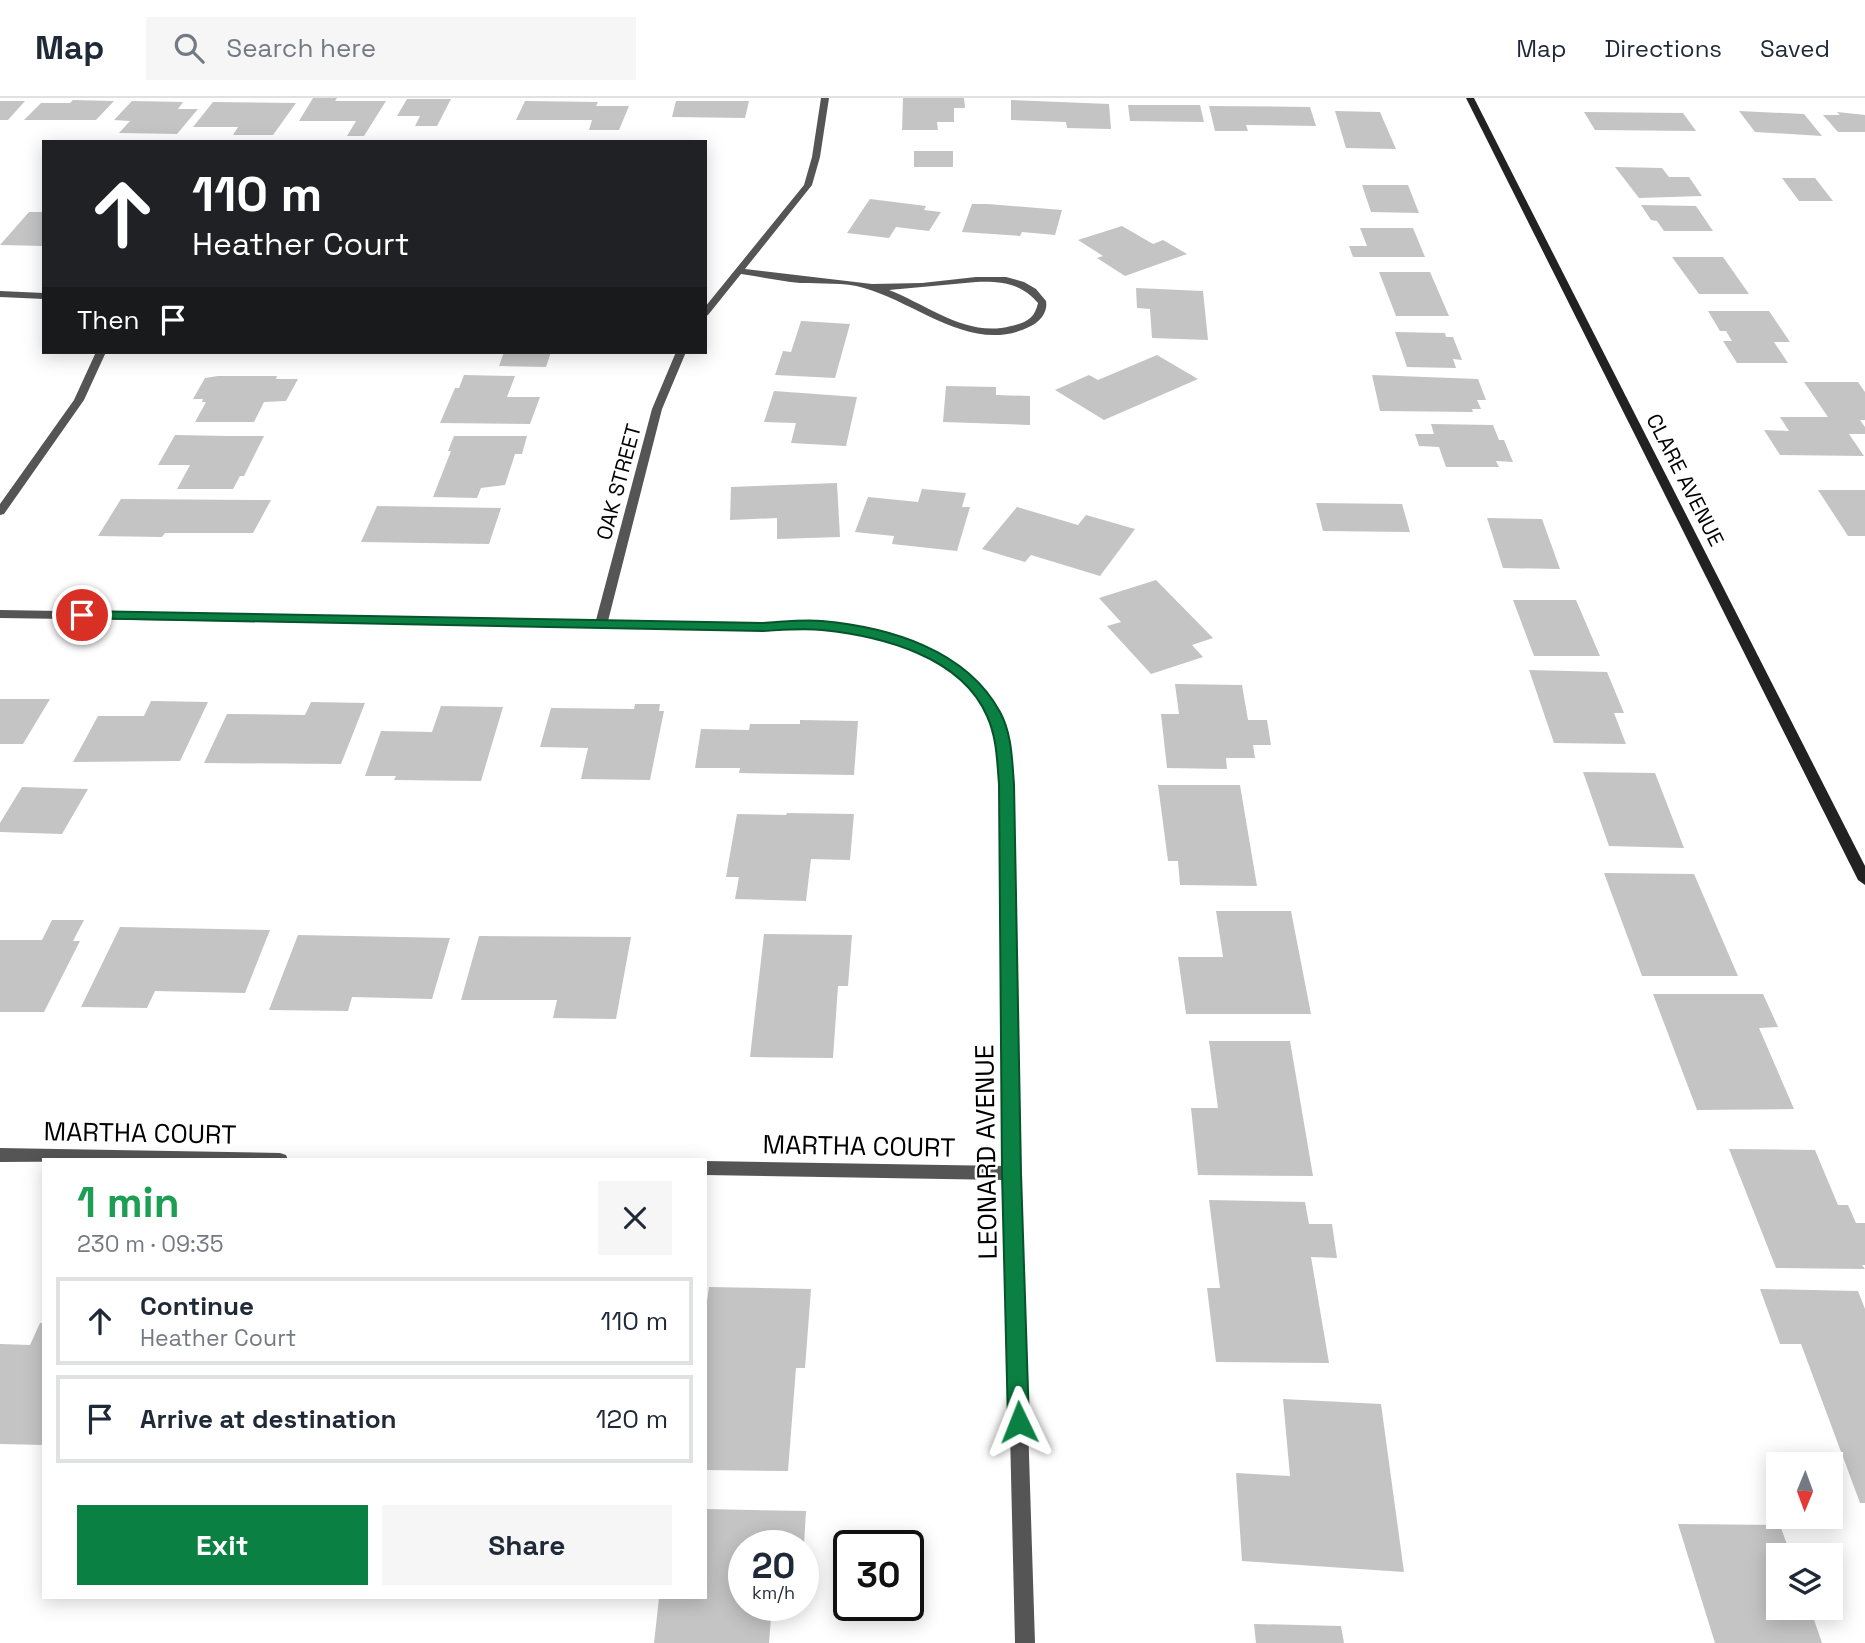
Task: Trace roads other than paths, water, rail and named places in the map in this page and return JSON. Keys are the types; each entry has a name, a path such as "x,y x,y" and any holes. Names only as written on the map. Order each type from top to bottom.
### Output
{"street":[{"path":"707,311 808,185 816,157 825,98"},
{"name":"CLARE AVENUE","path":"1470,98 1865,880"},
{"path":"739,271 869,286 902,287 983,278 1004,280 1037,293 1043,303 1042,313 1032,323 1015,329 971,331 952,326 918,305 869,286"},
{"path":"0,294 42,296"},
{"path":"0,512 79,400 100,354"},
{"name":"OAK STREET","path":"601,624 657,409 680,354"},
{"name":"LEONARD AVENUE","path":"0,614 763,627 820,625 852,628 912,645 961,674 979,692 993,713 1002,735 1007,784 1012,1173 1025,1643"},
{"name":"MARTHA COURT","path":"0,1155 168,1158"},
{"name":"MARTHA COURT","path":"707,1168 1012,1173"}]}
